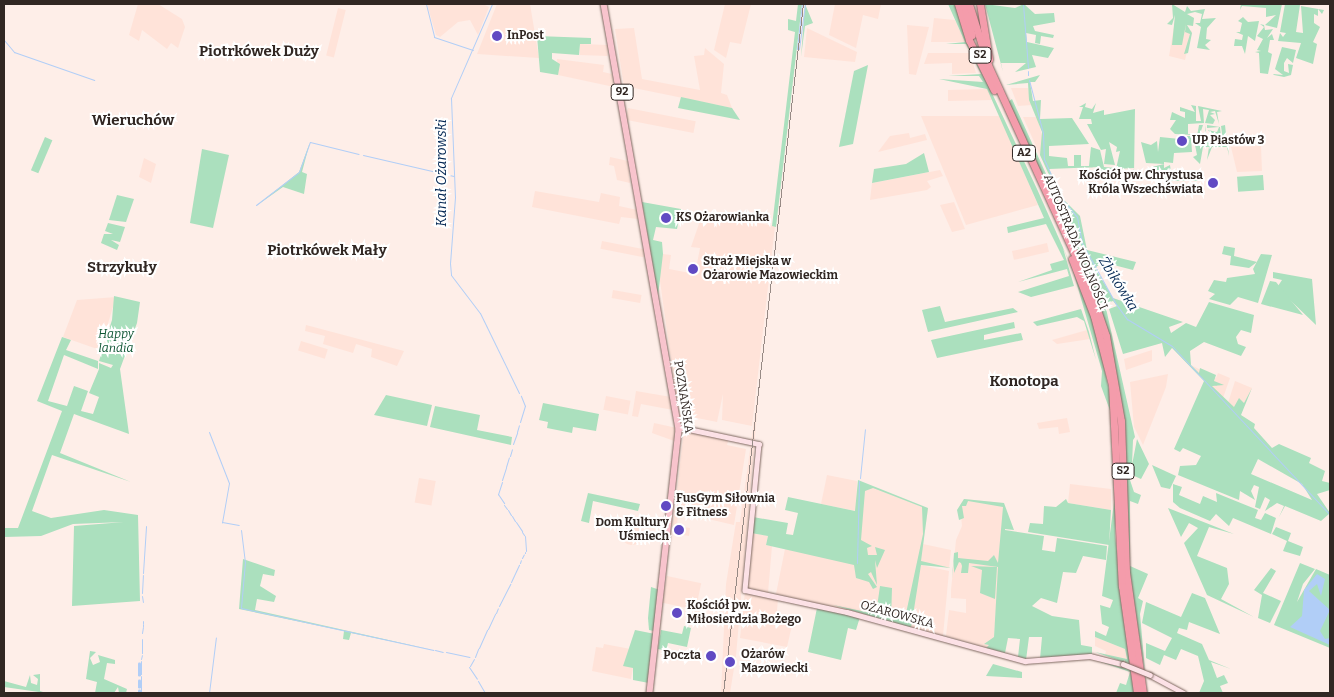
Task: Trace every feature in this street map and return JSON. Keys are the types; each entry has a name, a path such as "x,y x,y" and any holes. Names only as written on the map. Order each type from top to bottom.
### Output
{"highway":[{"path":"958,4 969,40 1003,104"},
{"name":"S2","path":"964,4 1003,104 1089,286 1112,360 1121,421 1125,550 1133,631 1143,693"},
{"name":"S2","path":"969,4 982,50 1003,104"},
{"path":"980,4 990,63 1003,104"},
{"name":"AUTOSTRADA WOLNOŚCI","path":"1003,104 1079,275 1106,359 1117,431 1122,586 1137,693"}],"main road":[{"name":"POZNAŃSKA","path":"605,4 679,426 650,693"},
{"name":"OŻAROWSKA","path":"679,426 757,442 745,590 847,612 1025,660 1090,656 1123,664 1150,675 1184,693"}],"shaded area":[{"path":"138,4 158,4 182,19 185,27 178,48 171,43 167,49 142,30 139,41 129,35"},
{"path":"427,4 483,4 489,7 478,35 470,20 458,22 440,37 436,35"},
{"path":"497,4 530,4 539,58 477,54"},
{"path":"725,4 751,4 741,44 730,42 726,58 714,50"},
{"path":"835,4 881,4 878,19 863,15 856,48 829,35"},
{"path":"338,8 346,10 334,57 326,56"},
{"path":"1176,15 1194,18 1193,26 1187,25 1186,30 1192,31 1185,60 1169,56"},
{"path":"934,18 955,20 965,42 931,42"},
{"path":"907,25 929,27 916,75 909,74"},
{"path":"634,28 642,79 700,90 694,56 704,55 705,48 724,64 721,93 727,95 732,108 624,86 615,29"},
{"path":"807,28 857,52 855,62 804,57"},
{"path":"580,44 608,45 608,56 580,55"},
{"path":"928,53 970,53 976,73 952,74 952,63 924,64"},
{"path":"557,59 604,65 603,72 612,74 614,87 558,75"},
{"path":"1011,88 1028,88 1032,105 1018,106"},
{"path":"987,89 993,100 948,101 948,90"},
{"path":"628,108 696,121 693,133 626,120"},
{"path":"921,116 1000,116 1038,205 966,225"},
{"path":"1023,117 1037,117 1043,139 1040,155"},
{"path":"909,133 910,138 925,134 927,140 878,152 890,136"},
{"path":"1261,146 1262,171 1237,172 1231,147"},
{"path":"610,157 628,161 630,183 617,180 614,166 609,165"},
{"path":"144,158 156,164 151,183 139,177"},
{"path":"940,170 943,176 927,181 931,187 927,190 870,200 872,183"},
{"path":"535,191 599,202 601,193 620,197 619,206 637,210 638,219 621,217 619,224 532,207"},
{"path":"954,202 965,229 952,232 940,205"},
{"path":"699,213 775,226 752,426 722,420 723,394 717,422 692,417 686,426 681,424 679,415 685,416 686,409 678,407 677,402 687,403 688,397 676,395 659,274 663,254 671,255 669,269 695,274 700,248 691,247 702,215"},
{"path":"602,241 645,249 644,257 600,249"},
{"path":"1047,243 1049,252 1014,260 1012,251"},
{"path":"613,290 642,295 640,303 612,298"},
{"path":"116,297 100,350 63,337 77,300"},
{"path":"306,325 404,351 397,366 371,357 372,349 356,344 353,353 323,344 325,336 305,331"},
{"path":"1087,330 1090,339 1057,344 1052,340"},
{"path":"301,341 328,349 325,359 298,351"},
{"path":"1152,350 1152,361 1126,370 1124,359"},
{"path":"1191,365 1216,378 1218,373 1230,378 1223,398"},
{"path":"1168,374 1166,387 1143,445 1134,427 1130,382"},
{"path":"760,378 736,656 730,693 721,693 726,584 736,522 740,522"},
{"path":"1235,381 1252,388 1240,415 1228,403"},
{"path":"636,391 671,397 673,410 641,404 638,417 632,416"},
{"path":"606,396 631,401 628,415 603,410"},
{"path":"1067,418 1070,432 1059,434 1058,427 1039,429 1037,423"},
{"path":"654,423 677,428 677,442 652,433"},
{"path":"684,430 729,437 727,445 746,449 734,525 678,512 677,526 690,528 689,536 672,533"},
{"path":"827,475 857,481 856,511 821,504"},
{"path":"419,478 436,481 431,506 415,503"},
{"path":"862,483 928,509 923,544 951,550 949,568 921,562 905,625 776,594 785,549 858,564"},
{"path":"1070,484 1111,489 1111,510 1068,503"},
{"path":"964,499 1004,503 993,650 946,636 949,610 966,613 966,599 951,598 956,540 962,526 960,505"},
{"path":"632,523 640,526 643,534 640,542 632,545 624,542 621,534 624,526"},
{"path":"752,533 768,536 766,545 772,546 768,593 746,589"},
{"path":"921,565 949,571 943,636 907,626"},
{"path":"667,576 701,583 696,610 661,602"},
{"path":"745,592 778,599 776,622 792,625 787,647 740,638"},
{"path":"1095,637 1125,649 1127,660 1105,655 1106,651 1095,646"},
{"path":"604,644 636,650 631,679 592,671 596,647 603,648"}],"green space":[{"path":"798,4 802,4 776,227 772,226 795,32 788,30 788,19 796,21"},
{"path":"805,4 813,23 805,26 801,57"},
{"path":"948,4 955,4 966,38 1037,189 1077,279 1096,329 1111,400 1115,462 1115,536 1135,693 1116,693 1120,683 1126,685 1130,672 1095,660 1124,668 1125,660 1123,662 1095,652 1127,659 1125,649 1095,637 1095,631 1106,636 1109,627 1102,624 1100,605 1110,608 1113,600 1102,596 1114,502 1112,416 1101,386 1102,371 1073,271 1063,248 1074,286 1031,297 1018,292 1069,276 1067,269 1018,282 1052,270 1050,264 1064,260 1046,224 1008,233 1007,227 1044,218 987,89 939,79 983,82 979,76 948,76 981,74 966,44 946,44 965,42"},
{"path":"985,4 1015,8 1024,4 1035,14 1054,13 1055,22 1033,26 1035,31 1054,35 1053,38 1041,36 1040,44 1035,43 1036,35 1026,33 1027,42 1054,48 1048,58 1032,55 1036,67 1015,72 1026,63 1001,63 1003,72"},
{"path":"1172,4 1185,12 1187,6 1191,11 1205,9 1202,19 1216,18 1207,28 1206,39 1211,40 1205,45 1210,50 1197,48 1201,27 1195,23 1200,23 1202,14 1195,12 1187,14 1194,18 1193,26 1187,25 1192,33 1188,53 1184,54 1190,34 1185,32 1186,24 1182,45 1172,45 1175,15 1172,25 1167,24 1173,18"},
{"path":"1241,4 1282,4 1277,28 1265,25 1276,15 1266,17 1266,8 1242,6 1240,10"},
{"path":"1285,4 1300,5 1296,32 1303,33 1301,6 1324,10 1322,14 1318,9 1318,16 1314,14 1314,23 1320,27 1313,42 1317,44 1313,64 1296,58 1301,43 1278,41 1280,33 1283,37 1286,33 1280,32"},
{"path":"1243,17 1248,22 1259,21 1255,41 1248,36 1245,54 1242,46 1234,46 1235,39 1242,40 1243,35 1236,32 1240,32 1242,23 1238,21"},
{"path":"1260,24 1264,25 1265,30 1273,29 1267,38 1272,34 1274,40 1270,40 1268,52 1272,54 1268,74 1260,73 1259,53 1255,52 1261,51 1257,50 1263,39 1257,36 1264,27"},
{"path":"537,36 591,38 591,44 580,44 579,55 552,53 552,59 560,64 558,75 540,72"},
{"path":"1282,47 1296,50 1293,63 1287,58 1284,63 1284,71 1289,73 1288,64 1293,65 1291,75 1284,77 1273,74 1283,75 1275,69"},
{"path":"868,65 853,144 839,147 854,71"},
{"path":"1040,75 1035,82 1030,82 1033,101 1041,100 1040,119 1072,118 1089,144 1049,146 1049,156 1067,158 1068,166 1074,166 1074,155 1081,155 1081,166 1089,166 1091,147 1100,150 1104,167 1115,168 1107,171 1118,174 1099,176 1099,167 1049,169 1064,200 1080,216 1087,250 1136,262 1133,270 1102,262 1095,268 1113,298 1183,322 1169,327 1171,333 1186,323 1196,327 1209,302 1254,315 1251,333 1241,330 1236,337 1238,344 1246,347 1241,356 1204,342 1190,351 1191,365 1199,373 1200,368 1216,375 1214,381 1224,385 1212,386 1234,407 1239,398 1244,403 1252,388 1241,415 1255,424 1254,428 1272,448 1279,444 1311,458 1309,463 1325,471 1322,481 1330,483 1330,490 1317,494 1330,513 1321,521 1285,506 1279,517 1284,506 1277,503 1265,511 1270,500 1265,497 1260,509 1255,507 1259,487 1254,485 1251,491 1255,500 1240,491 1239,500 1178,475 1180,466 1196,465 1201,456 1183,448 1180,452 1174,449 1204,381 1172,348 1165,357 1162,343 1123,354 1109,309 1117,306 1113,301 1107,303 1040,155 1042,132 1029,100 1028,83 1006,85","holes":["1258,459 1302,484 1312,500 1251,474"]},
{"path":"681,97 732,108 740,120 678,108"},
{"path":"1012,99 1105,304 1135,437 1133,440 1132,465 1137,439 1149,464 1141,479 1130,474 1134,492 1141,495 1138,504 1130,501 1130,566 1148,574 1138,598 1143,601 1140,614 1145,671 1128,571 1122,405 1109,338 1008,102"},
{"path":"1086,103 1085,107 1092,109 1096,103 1093,113 1104,110 1104,115 1135,109 1134,174 1120,175 1117,172 1133,173 1134,168 1116,169 1120,151 1116,152 1117,147 1109,142 1115,165 1104,164 1106,149 1101,150 1087,124 1092,124 1091,119 1079,119 1083,107 1079,107"},
{"path":"1191,105 1196,106 1196,121 1201,121 1198,106 1222,111 1217,112 1219,124 1215,111 1210,112 1215,114 1210,115 1215,120 1213,124 1205,123 1209,110 1203,109 1204,123 1188,124 1188,134 1196,134 1197,136 1199,125 1203,125 1200,134 1205,134 1206,125 1206,135 1212,135 1208,130 1217,132 1219,127 1207,128 1207,125 1220,127 1221,137 1204,138 1200,142 1223,141 1221,126 1225,125 1227,143 1201,145 1227,146 1229,156 1227,147 1212,147 1207,160 1209,147 1203,147 1200,164 1193,157 1197,155 1193,135 1175,134 1170,129 1176,120 1170,120 1172,112 1185,118 1185,112 1180,111 1180,107 1195,112"},
{"path":"1183,136 1191,136 1192,152 1174,153 1173,163 1164,162 1164,164 1146,163 1141,142 1151,145 1157,141 1158,152 1160,137 1190,140"},
{"path":"45,137 52,140 38,173 31,170"},
{"path":"310,142 302,172 307,174 304,194 283,187 256,206 299,172"},
{"path":"202,149 229,155 213,228 190,223"},
{"path":"924,153 929,172 872,183 874,169 906,164"},
{"path":"1164,164 1164,168 1170,165 1171,172 1191,173 1148,174 1152,167"},
{"path":"1157,175 1201,175 1201,181 1157,181"},
{"path":"1263,175 1264,190 1238,192 1237,177"},
{"path":"117,195 134,199 126,222 109,220"},
{"path":"642,202 681,209 677,229 656,227 653,240 662,242 663,254 658,296"},
{"path":"108,223 125,227 120,242 111,240 119,245 117,250 101,243 104,234 113,234 105,231"},
{"path":"1224,246 1235,248 1234,256 1257,262 1249,268 1230,265 1231,256 1222,254"},
{"path":"1261,254 1272,255 1258,303 1238,297 1230,305 1209,299 1215,294 1208,291 1214,280 1226,282 1227,278 1255,274 1253,269"},
{"path":"1273,272 1312,279 1316,325 1278,286 1282,280 1273,278"},
{"path":"1270,281 1276,282 1303,315 1261,304"},
{"name":"Happy landia","path":"114,296 140,302 137,323 120,369 129,434 74,414 60,453 131,482 52,455 32,511 51,518 104,510 138,515 140,601 72,606 74,526 124,522 73,524 41,536 4,537 4,528 18,528 62,411 37,401 62,337 71,340 66,350 98,361 98,369 64,355 48,401 67,406 74,386 88,391 81,411 93,414 99,397 89,393 99,369 99,363 111,368 113,365 99,361 112,320"},
{"path":"940,306 945,322 1013,308 1018,312 928,332 922,310"},
{"path":"1081,309 1096,360 1084,321 1077,317 1037,326 1033,322"},
{"path":"1014,322 1015,328 984,335 984,340 1021,333 1023,340 937,358 931,340"},
{"path":"386,395 432,405 427,426 374,415"},
{"path":"543,403 599,414 596,431 573,427 572,433 547,428 548,422 539,420"},
{"path":"435,406 480,415 477,430 512,437 511,445 430,427"},
{"path":"1152,465 1176,476 1170,489 1161,487"},
{"path":"858,480 928,508 921,561 951,568 921,565 911,628 833,605 876,614 880,586 892,588 891,620 905,618 923,534 922,507 873,488 865,491 861,540 872,546 867,548 868,555 877,555 875,547 885,550 877,568 875,560 877,585 871,572 868,574 877,587 873,589 869,582 856,578 854,565 766,545 768,536 751,533 753,517 788,523 786,534 793,535 798,513 785,510 788,497 855,511"},
{"path":"1173,484 1182,487 1179,495 1200,504 1203,496 1217,502 1216,493 1258,510 1255,518 1261,520 1265,513 1276,518 1271,534 1233,518 1229,526 1216,514 1210,521 1180,508 1173,502"},
{"path":"588,493 640,504 638,511 593,501 589,523 581,521"},
{"path":"964,499 1004,503 1014,530 1005,530 1044,536 1042,550 1055,552 1057,538 1107,546 1106,560 1083,556 1076,573 1063,572 1057,603 1041,598 1032,606 1052,616 1079,620 1081,645 1092,647 1092,654 1040,659 1042,637 1029,637 1026,660 1018,657 1020,639 1008,638 1005,653 986,648 989,645 984,644 994,637 998,567 969,563 968,573 961,573 962,566 959,562 954,573 954,561 952,579 954,553 958,552 958,558 988,561 994,555 998,563 1003,507 968,501 966,506 962,506 964,518 959,520 957,510"},
{"path":"1066,499 1068,503 1111,510 1109,545 1028,532 1030,523 1043,524 1044,506 1056,507"},
{"path":"1168,508 1234,534 1209,527 1197,556 1227,568 1229,584 1221,599 1254,617 1207,595 1184,543 1198,528 1189,523 1181,537"},
{"path":"1276,527 1291,533 1288,541 1303,547 1300,556 1283,551 1287,541 1272,534"},
{"path":"243,559 275,570 274,576 263,574 260,586 276,596 274,602 257,599 255,610 433,650 351,633 349,640 343,639 344,631 239,609"},
{"path":"1300,563 1315,569 1303,584 1297,602 1316,569 1330,575 1330,648 1274,625"},
{"path":"971,566 997,567 995,599 980,593 982,570"},
{"path":"1271,568 1276,571 1263,593 1281,601 1270,623 1258,618 1262,595 1254,590"},
{"path":"651,587 660,590 654,631 649,630 648,618"},
{"path":"1192,593 1205,598 1220,634 1189,622 1187,630 1179,628 1177,633 1202,644 1209,660 1231,669 1211,662 1217,678 1224,675 1228,683 1220,686 1223,693 1199,693 1204,681 1198,656 1181,649 1176,660 1164,655 1160,665 1146,658 1146,643 1165,651 1172,638 1142,623 1146,602 1181,617"},
{"path":"817,608 860,617 856,630 848,628 841,660 808,652"},
{"path":"684,626 691,628 687,647 668,643 666,651 658,649 661,630 682,634"},
{"path":"635,630 655,634 649,683 633,680 633,668 623,666"},
{"path":"90,651 96,652 90,658 93,665 100,662 98,655 115,660 115,664 107,663 104,679 127,689 126,693 119,693 118,687 114,693 95,693 97,682 86,679"},
{"path":"993,664 1022,672 1022,678 986,676"},
{"path":"40,674 40,691 46,693 4,687 4,681 26,687 30,675 31,683 37,685 38,679 33,675"}],"water":[{"path":"1317,574 1325,579 1321,596 1317,584 1309,591 1330,610 1320,631 1325,639 1330,638 1330,645 1290,627 1302,616 1304,590"}],"waterway":[{"path":"426,4 434,37 473,50"},
{"name":"Kanał Ożarowski","path":"492,4 451,98 455,197 450,263 451,275 480,313 519,393"},
{"path":"797,49 802,4"},
{"path":"799,49 805,4"},
{"name":"Żbikówka","path":"1023,4 1028,68"},
{"path":"4,40 14,52 94,80"},
{"name":"Żbikówka","path":"1029,80 1043,133 1044,159 1062,199 1077,217 1082,243 1116,304 1127,319 1172,346 1330,515"},
{"path":"256,205 299,172 310,142 359,154"},
{"path":"363,155 454,176"},
{"name":"Kanał Ożarowski","path":"520,422 525,406 521,396"},
{"name":"Kanał Ożarowski","path":"517,432 519,425"},
{"path":"860,478 865,429"},
{"path":"209,432 229,483 222,522 239,525"},
{"name":"Kanał Ożarowski","path":"513,444 517,433"},
{"name":"Kanał Ożarowski","path":"510,456 512,449"},
{"name":"Kanał Ożarowski","path":"506,467 509,457"},
{"name":"Kanał Ożarowski","path":"502,480 506,468"},
{"path":"857,563 859,481"},
{"name":"Kanał Ożarowski","path":"502,482 498,494 504,503"},
{"name":"Kanał Ożarowski","path":"504,505 507,509"},
{"name":"Kanał Ożarowski","path":"508,510 511,515"},
{"name":"Kanał Ożarowski","path":"512,516 515,521"},
{"name":"Kanał Ożarowski","path":"516,522 522,531"},
{"path":"143,573 146,526"},
{"path":"241,530 245,562 241,608 433,650"},
{"name":"Kanał Ożarowski","path":"525,536 526,551"},
{"name":"Kanał Ożarowski","path":"522,558 524,554"},
{"name":"Kanał Ożarowski","path":"511,582 519,565"},
{"path":"142,593 143,575"},
{"name":"Kanał Ożarowski","path":"499,606 510,584"},
{"path":"142,596 143,602"},
{"name":"Kanał Ożarowski","path":"496,613 498,608"},
{"name":"Kanał Ożarowski","path":"488,629 495,614"},
{"path":"142,633 143,627"},
{"name":"Kanał Ożarowski","path":"479,648 487,630"},
{"path":"209,693 216,637"},
{"path":"142,639 142,653"},
{"name":"Kanał Ożarowski","path":"475,657 478,649"},
{"path":"435,650 443,652"},
{"path":"446,652 469,657"},
{"path":"141,659 142,655"},
{"name":"Kanał Ożarowski","path":"470,666 474,659"},
{"path":"141,661 141,674"},
{"path":"139,664 139,675"},
{"name":"Kanał Ożarowski","path":"469,667 477,679"},
{"path":"141,676 141,693"},
{"path":"139,681 139,687"},
{"name":"Kanał Ożarowski","path":"478,681 485,693"}],"railway":[{"path":"723,693 803,4"}],"place":[{"name":"InPost","path":"497,36"},
{"name":"UP Piastów 3","path":"1182,141"},
{"name":"Kościół pw. Chrystusa Króla Wszechświata","path":"1213,183"},
{"name":"KS Ożarowianka","path":"666,218"},
{"name":"Straż Miejska w Ożarowie Mazowieckim","path":"693,269"},
{"name":"FusGym Siłownia & Fitness","path":"666,506"},
{"name":"Dom Kultury Uśmiech","path":"679,530"},
{"name":"Kościół pw. Miłosierdzia Bożego","path":"677,613"},
{"name":"Poczta","path":"711,656"},
{"name":"Ożarów Mazowiecki","path":"730,662"}],"district":[{"name":"Piotrkówek Duży","path":"259,52"},
{"name":"Wieruchów","path":"133,121"},
{"name":"Piotrkówek Mały","path":"327,251"},
{"name":"Strzykuły","path":"122,268"},
{"name":"Konotopa","path":"1024,382"}]}
